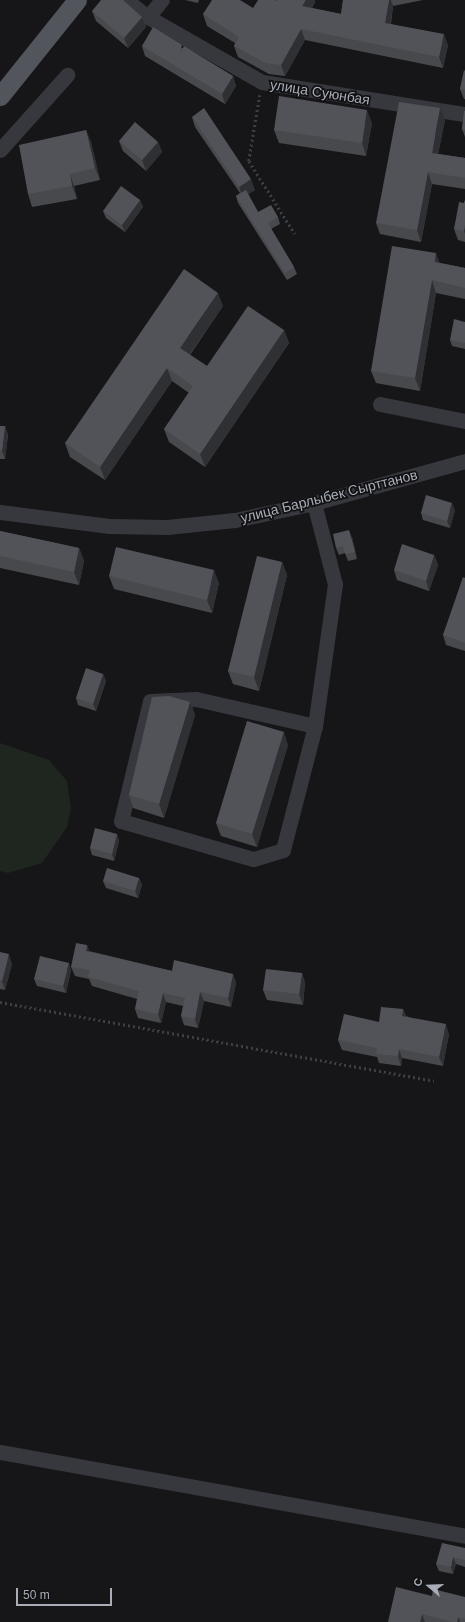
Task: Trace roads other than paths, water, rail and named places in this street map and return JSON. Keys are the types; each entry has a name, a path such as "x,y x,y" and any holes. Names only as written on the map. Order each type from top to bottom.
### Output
{"main road":[{"path":"0,96 72,1"}],"street":[{"name":"улица Суюнбая","path":"126,0 148,17 262,82 465,114"},
{"path":"148,17 162,0"},
{"path":"0,150 67,75"},
{"path":"380,404 465,421"},
{"name":"улица Барлыбек Сырттанов","path":"0,512 109,526 167,527 235,520 314,503 465,461"},
{"path":"314,503 335,584 315,726 283,850 253,859 121,821 150,702 196,699 315,726"},
{"path":"0,1452 465,1536"}]}
